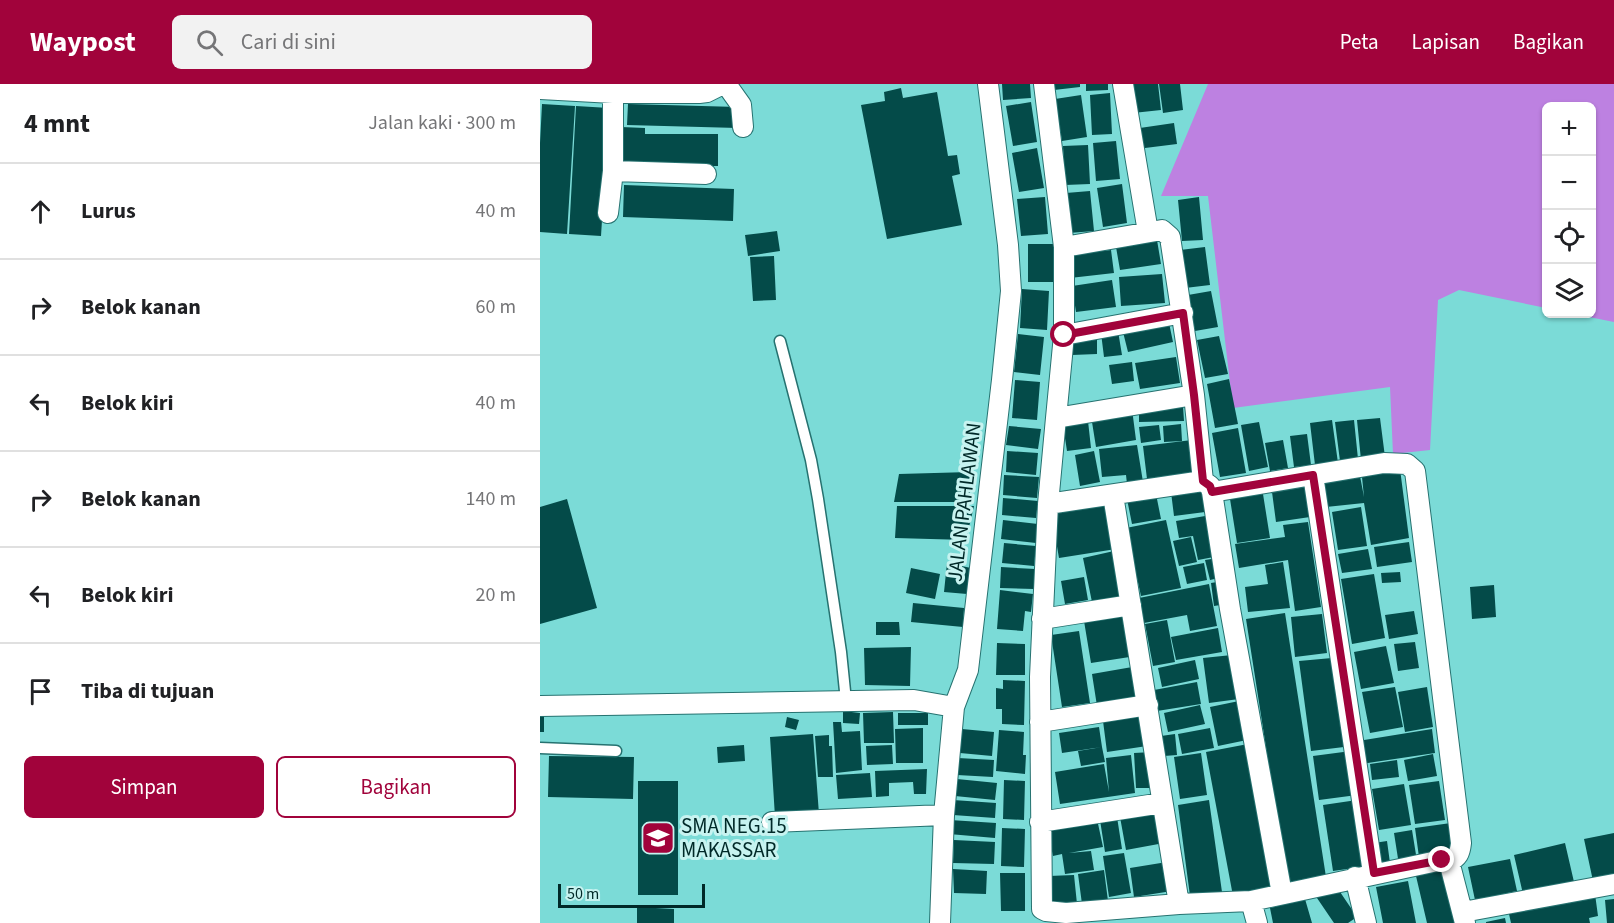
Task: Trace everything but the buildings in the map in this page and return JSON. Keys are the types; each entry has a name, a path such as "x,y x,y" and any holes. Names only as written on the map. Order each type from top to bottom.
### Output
{"street":[{"path":"540,89 613,93 699,93 725,84 741,105 743,127"},
{"name":"JALAN PAHLAWAN","path":"940,923 944,814 954,707 968,670 1011,291 1008,246 988,84"},
{"path":"1044,84 1064,247 1064,335 1048,504 1042,620 1040,722 1042,909 1103,916 1179,904 1251,901 1364,875 1455,859 1460,853 1461,843 1415,471 1407,464 1384,463 1313,475 1113,495 1048,504"},
{"path":"1122,84 1149,232"},
{"path":"608,213 618,172 613,93"},
{"path":"618,172 706,174"},
{"path":"1064,247 1164,231 1172,240 1207,487 1282,894"},
{"path":"1064,335 1183,313"},
{"path":"1056,418 1194,395"},
{"path":"1313,475 1364,875 1366,923"},
{"path":"1113,495 1179,904"},
{"path":"1042,620 1131,605"},
{"path":"540,706 914,700 954,707"},
{"path":"1040,722 1148,705"},
{"path":"1040,822 1162,803"},
{"path":"772,822 944,814"},
{"path":"1448,862 1464,918 1614,884"},
{"path":"1251,901 1257,923"}],"lane":[{"path":"780,341 814,480 841,652 846,701"},
{"path":"540,748 616,751"}],"shaded area":[{"path":"1208,84 1614,84 1614,322 1594,318 1596,318 1596,102 1542,102 1542,307 1459,290 1438,300 1430,450 1393,454 1390,387 1233,408 1208,196 1161,196"}],"place":[{"name":"SMA NEG.15 MAKASSAR","path":"658,838"}],"route":[{"path":"1064,335 1183,313 1203,481 1210,486 1212,492 1313,475 1374,873 1442,860"}]}
